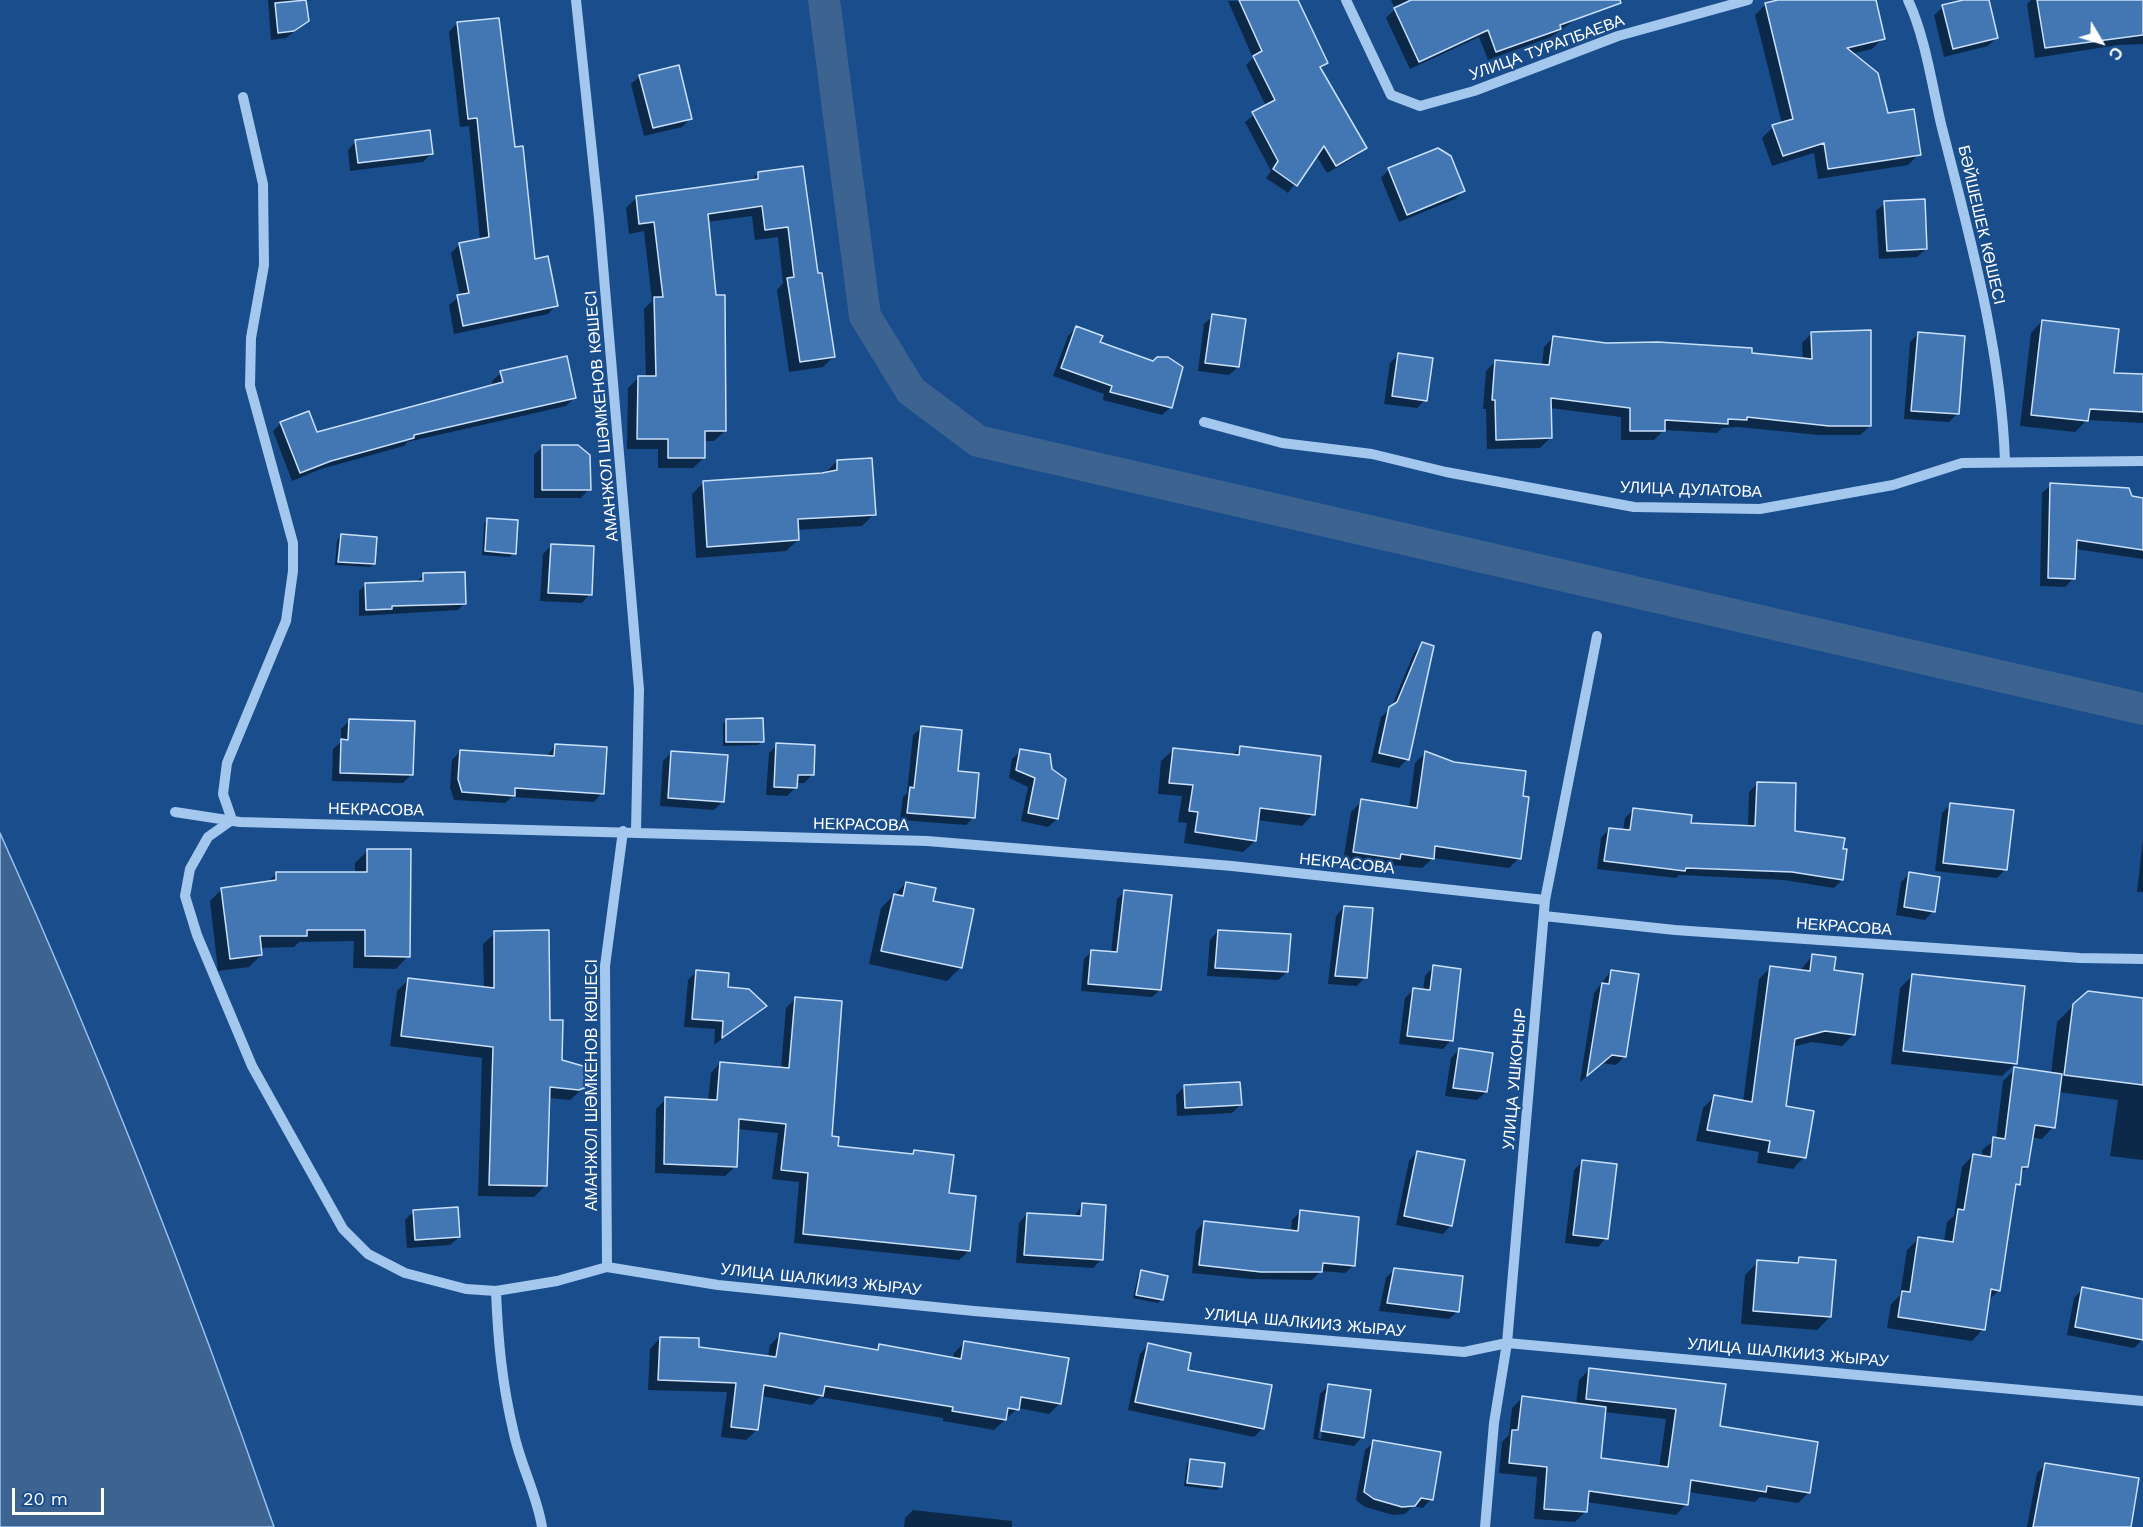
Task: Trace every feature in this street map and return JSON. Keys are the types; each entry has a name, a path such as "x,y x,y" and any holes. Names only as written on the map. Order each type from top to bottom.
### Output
{"street":[{"name":"АМАНЖОЛ ШӘМКЕНОВ КӨШЕСІ","path":"576,0 599,218 637,655 639,689 636,831"},
{"name":"УЛИЦА ТУРАПБАЕВА","path":"1346,0 1391,95 1420,106 1474,91 1618,36 1748,0"},
{"name":"БӘЙШЕШЕК КӨШЕСІ","path":"1908,0 1953,170 1988,325 2004,425 2005,461"},
{"path":"232,820 223,794 227,764 286,621 294,571 293,543 250,386 251,338 264,265 263,196 243,97"},
{"name":"УЛИЦА ДУЛАТОВА","path":"1204,422 1282,443 1372,454 1446,472 1634,507 1760,509 1893,485 1962,463 2143,461"},
{"name":"УЛИЦА УШКОНЫР","path":"1485,1527 1494,1423 1507,1343 1545,900 1598,636"},
{"name":"НЕКРАСОВА","path":"175,812 232,820 927,841 1232,866 1545,900"},
{"name":"УЛИЦА ШАЛКИИЗ ЖЫРАУ","path":"232,820 208,837 190,869 185,897 197,935 252,1066 343,1229 368,1254 405,1273 466,1289 496,1291 557,1281 607,1268 718,1285 776,1291 1452,1351 1464,1352 1507,1343 2143,1401"},
{"name":"АМАНЖОЛ ШӘМКЕНОВ КӨШЕСІ","path":"607,1268 605,966 623,831"},
{"name":"НЕКРАСОВА","path":"1544,916 1687,931 2080,958 2143,960"},
{"path":"496,1291 499,1360 514,1436 539,1508 542,1527"}],"water":[{"path":"0,833 38,918 145,1177 179,1264 274,1527 0,1527"}],"building":[{"path":"306,0 309,21 294,31 278,33 275,3"},
{"path":"1239,0 1298,0 1328,63 1320,67 1367,148 1336,166 1324,146 1297,186 1273,169 1278,161 1252,112 1275,100 1253,56 1262,51"},
{"path":"1411,0 1620,0 1621,3 1560,25 1561,29 1496,52 1488,30 1419,62 1394,8"},
{"path":"1778,0 1876,0 1885,39 1847,48 1878,73 1888,113 1914,109 1921,155 1828,169 1824,143 1783,156 1772,125 1793,119 1765,3"},
{"path":"1963,0 1989,0 1998,38 1953,49 1942,5"},
{"path":"2037,0 2143,0 2143,35 2045,48"},
{"path":"499,18 515,147 523,146 535,259 548,256 558,306 463,326 457,295 469,293 459,243 489,237 477,118 468,119 457,22"},
{"path":"679,65 692,119 653,128 639,75"},
{"path":"430,130 433,154 358,163 355,140"},
{"path":"1438,148 1451,156 1465,191 1407,215 1388,168"},
{"path":"803,166 818,273 822,273 835,357 800,362 787,278 794,277 788,227 765,230 762,206 708,214 716,295 725,295 726,431 705,431 705,458 668,458 668,439 637,439 638,376 656,376 654,297 663,297 654,222 639,224 636,196 758,179 758,172"},
{"path":"1925,199 1927,249 1887,251 1884,201"},
{"path":"1212,314 1246,319 1239,367 1205,363"},
{"path":"2042,320 2119,329 2114,373 2143,374 2143,412 2090,409 2088,421 2031,415"},
{"path":"1076,326 1103,336 1100,342 1153,361 1157,357 1168,357 1183,367 1172,408 1110,392 1112,386 1061,368"},
{"path":"1871,330 1871,426 1829,426 1747,417 1747,420 1728,419 1728,424 1665,420 1665,431 1630,431 1630,408 1551,398 1552,438 1496,440 1495,400 1492,400 1495,360 1549,365 1553,336 1606,343 1658,342 1752,348 1752,353 1812,359 1811,332"},
{"path":"1918,332 1965,336 1959,414 1911,411"},
{"path":"1398,353 1433,358 1427,401 1392,396"},
{"path":"567,356 576,398 414,435 414,438 331,461 300,473 280,422 309,411 317,432 503,382 500,371"},
{"path":"542,445 578,445 590,455 591,490 542,490"},
{"path":"872,458 876,515 798,519 799,540 707,547 703,481 822,473 837,470 837,460"},
{"path":"2050,483 2129,488 2132,496 2143,498 2143,550 2077,540 2075,579 2048,578"},
{"path":"487,518 518,520 516,554 485,551"},
{"path":"341,534 377,537 375,564 338,562"},
{"path":"551,544 594,546 592,595 548,593"},
{"path":"465,572 466,604 392,606 392,609 366,610 365,583 423,581 423,573"},
{"path":"1422,642 1434,646 1409,760 1379,753 1389,707 1397,702"},
{"path":"763,718 764,742 726,742 726,719"},
{"path":"349,719 415,721 413,775 340,773 341,739 348,740"},
{"path":"921,726 962,730 958,771 979,773 975,818 907,813 910,787 914,788"},
{"path":"776,743 815,745 814,775 798,775 797,788 774,787"},
{"path":"555,744 607,747 604,794 515,788 515,796 462,792 458,779 460,750 554,756"},
{"path":"1240,746 1321,756 1315,815 1260,808 1256,841 1195,832 1198,812 1189,811 1193,785 1169,783 1173,748 1239,755"},
{"path":"1020,749 1050,754 1052,769 1066,779 1058,819 1028,813 1035,778 1016,770"},
{"path":"671,751 728,755 724,802 668,798"},
{"path":"1425,751 1454,762 1526,771 1523,796 1529,797 1521,859 1435,846 1434,859 1401,854 1400,859 1353,852 1361,799 1417,808"},
{"path":"1757,782 1796,783 1795,831 1845,838 1843,849 1847,849 1843,880 1792,872 1686,868 1685,871 1604,861 1609,828 1630,830 1633,808 1692,815 1691,823 1755,826"},
{"path":"1950,803 2014,810 2007,870 1943,863"},
{"path":"367,849 411,849 410,957 365,956 365,930 307,930 307,936 260,936 262,955 230,959 221,888 276,880 276,872 367,872"},
{"path":"1909,872 1940,877 1935,912 1904,907"},
{"path":"906,882 936,888 933,901 974,909 962,968 881,951 894,894 903,896"},
{"path":"1124,890 1172,895 1161,990 1088,984 1091,950 1117,952"},
{"path":"1344,906 1373,908 1367,978 1335,976"},
{"path":"549,930 550,1020 563,1020 562,1060 583,1066 590,1073 589,1086 579,1090 550,1087 547,1186 489,1185 493,1047 401,1036 408,978 494,988 494,931"},
{"path":"1218,930 1291,934 1288,972 1215,968"},
{"path":"1812,954 1836,957 1834,970 1863,974 1855,1035 1825,1031 1795,1039 1786,1106 1814,1111 1806,1158 1768,1152 1770,1141 1707,1130 1714,1095 1752,1102 1770,966 1810,971"},
{"path":"1433,965 1461,969 1453,1041 1407,1036 1413,988 1430,990"},
{"path":"696,970 729,973 728,987 749,989 767,1006 722,1038 723,1021 692,1019"},
{"path":"1611,970 1639,974 1626,1057 1612,1055 1587,1076 1602,983 1609,984"},
{"path":"1912,974 2025,986 2017,1064 1903,1051"},
{"path":"2088,991 2143,998 2143,1085 2064,1075 2073,1004"},
{"path":"795,997 842,1001 832,1136 839,1137 838,1146 913,1154 914,1150 954,1155 949,1193 976,1196 970,1251 803,1234 808,1173 781,1170 786,1124 739,1119 737,1167 664,1164 665,1097 717,1100 720,1062 789,1068"},
{"path":"1459,1048 1493,1053 1487,1092 1453,1088"},
{"path":"2014,1067 2062,1074 2055,1128 2035,1125 2028,1167 2022,1167 2020,1185 2016,1184 2000,1291 1991,1289 1985,1330 1898,1317 1902,1291 1910,1292 1918,1237 1953,1242 1958,1209 1964,1210 1973,1154 1991,1157 1993,1137 2005,1139"},
{"path":"1240,1082 1242,1105 1185,1108 1184,1085"},
{"path":"1417,1151 1465,1160 1452,1226 1404,1216"},
{"path":"1582,1160 1617,1164 1608,1239 1573,1235"},
{"path":"1082,1203 1106,1205 1103,1260 1024,1255 1027,1213 1081,1216"},
{"path":"458,1207 460,1237 415,1240 413,1210"},
{"path":"1300,1210 1359,1217 1355,1266 1323,1263 1322,1272 1261,1272 1199,1265 1204,1221 1298,1231"},
{"path":"1799,1257 1836,1260 1831,1317 1753,1311 1757,1260 1798,1263"},
{"path":"1394,1268 1463,1276 1459,1312 1387,1303"},
{"path":"1141,1270 1168,1276 1163,1300 1136,1295"},
{"path":"2082,1287 2143,1299 2143,1340 2075,1327"},
{"path":"780,1333 878,1350 879,1344 961,1359 964,1341 1069,1358 1061,1404 1021,1397 1019,1410 1008,1408 1006,1420 952,1411 953,1407 825,1386 823,1396 764,1385 758,1430 731,1427 736,1383 658,1380 660,1337 699,1338 699,1347 776,1357"},
{"path":"1148,1343 1191,1353 1188,1370 1272,1385 1264,1429 1135,1402"},
{"path":"1589,1368 1726,1384 1720,1426 1818,1442 1810,1493 1767,1486 1766,1492 1691,1480 1688,1505 1589,1491 1587,1512 1544,1509 1547,1467 1509,1463 1512,1430 1518,1430 1522,1396 1606,1407 1601,1458 1668,1467 1676,1409 1586,1399"},
{"path":"1328,1384 1371,1390 1364,1438 1321,1431"},
{"path":"1373,1440 1441,1452 1433,1500 1421,1498 1415,1506 1402,1507 1374,1499 1364,1492"},
{"path":"1190,1459 1225,1463 1222,1487 1187,1483"},
{"path":"2045,1463 2139,1478 2131,1527 2033,1527"}],"waterway":[{"path":"824,0 865,316 911,391 978,441 2143,709"}]}
